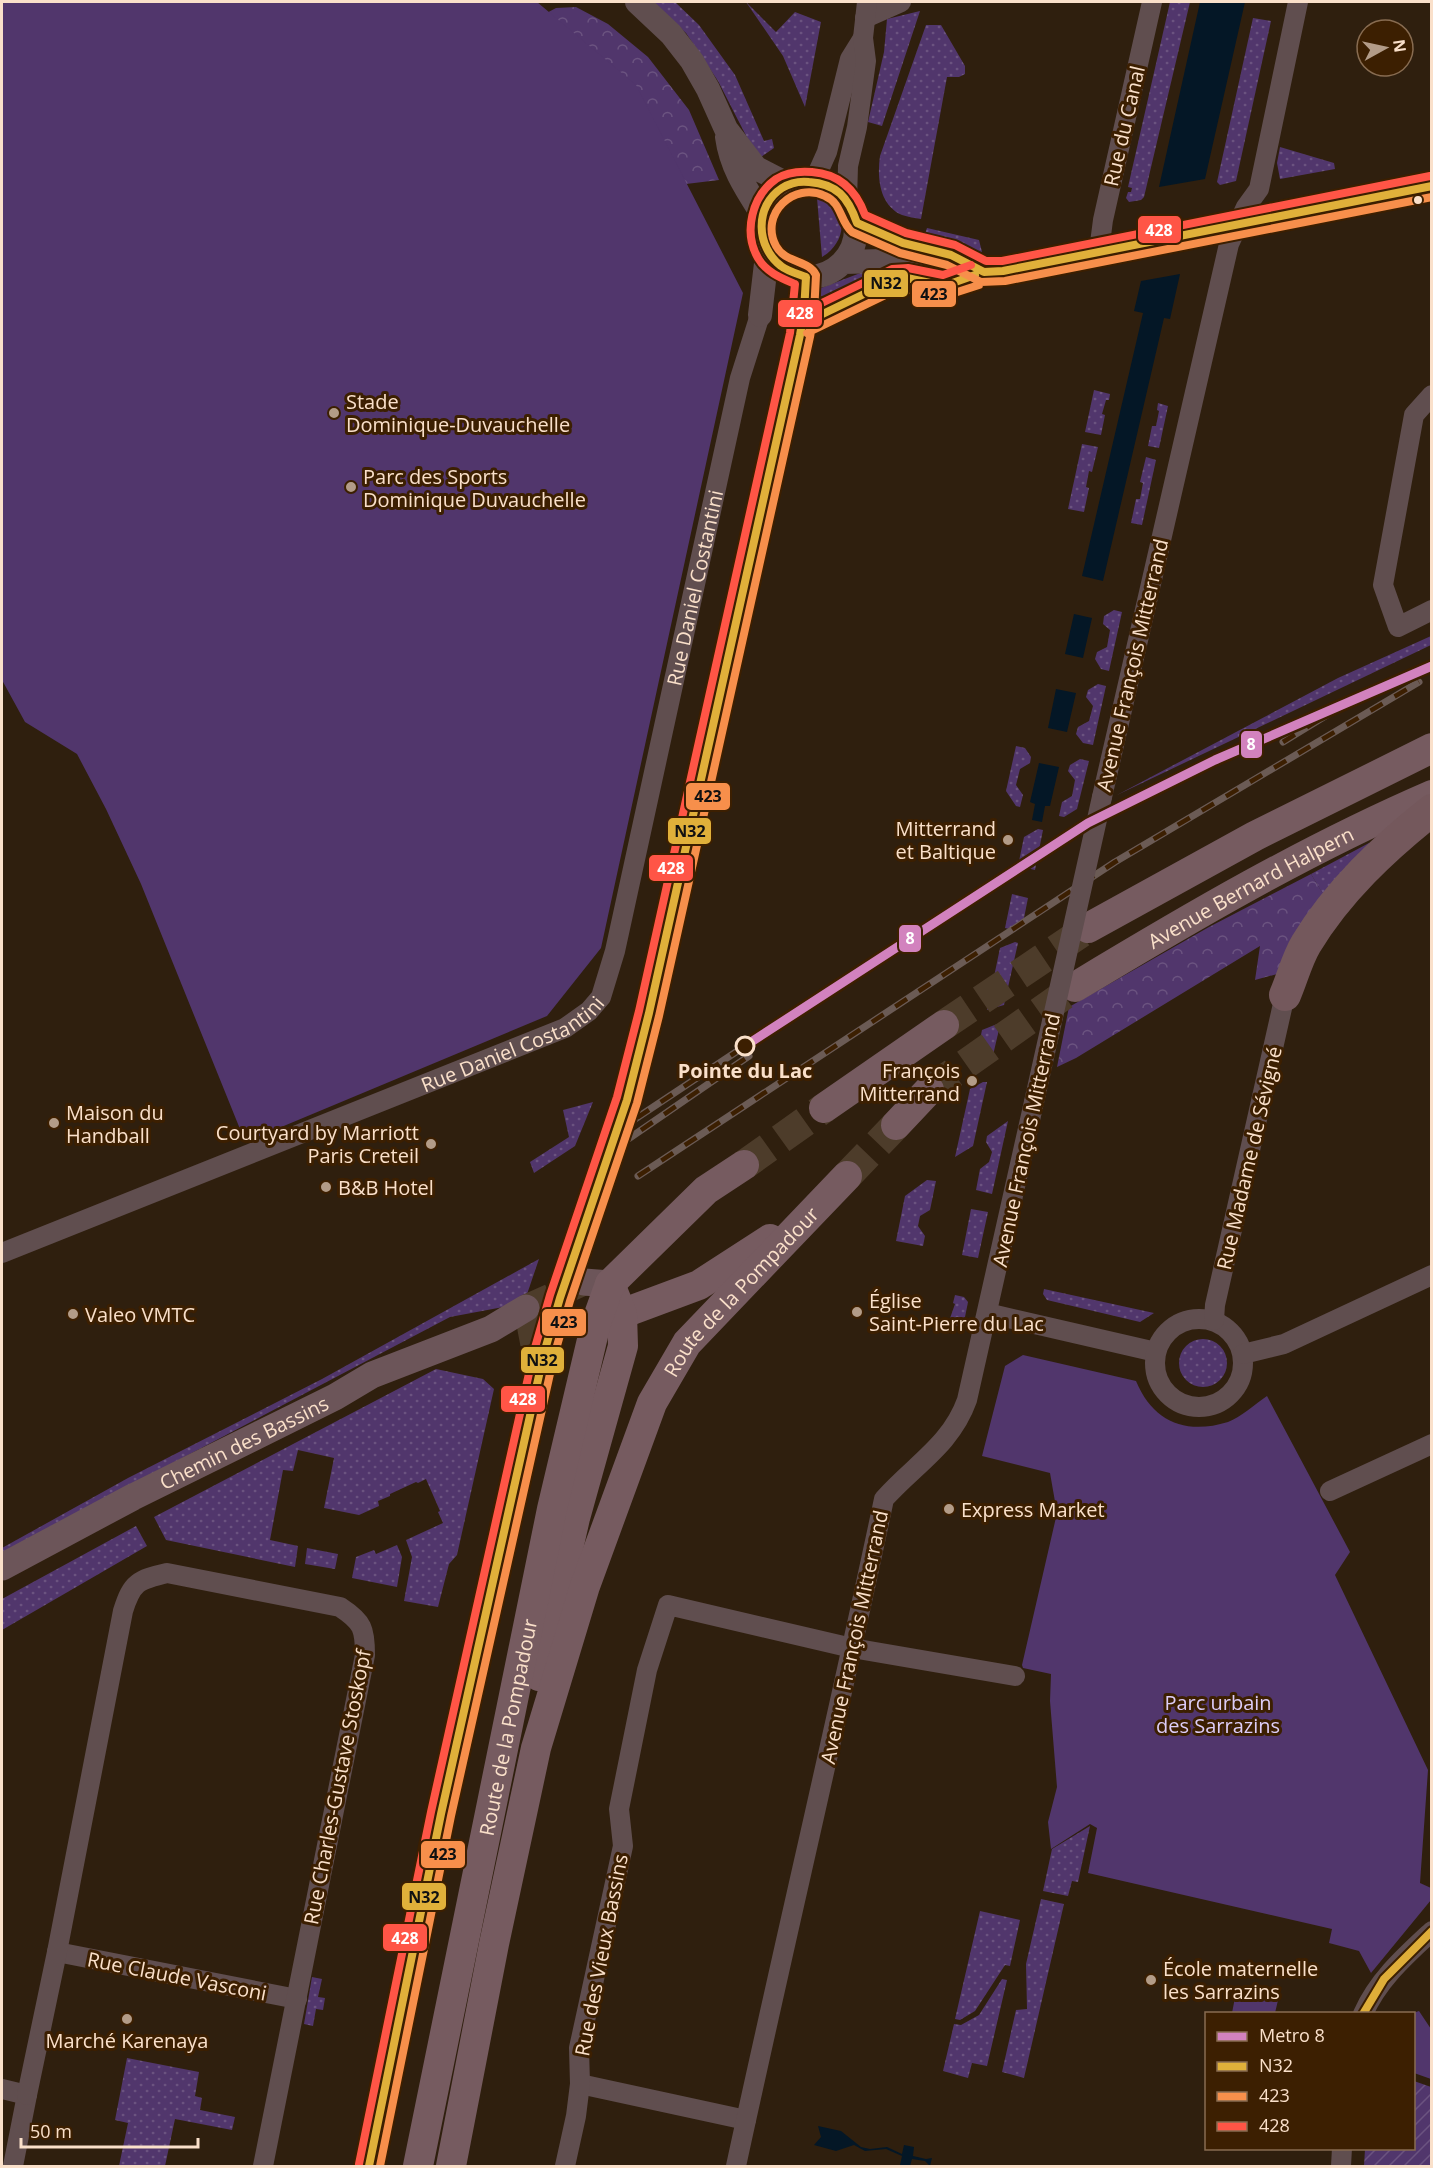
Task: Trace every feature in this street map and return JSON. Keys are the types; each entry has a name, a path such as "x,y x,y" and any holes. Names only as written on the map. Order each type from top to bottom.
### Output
{"highway":[{"path":"1285,995 1305,946 1332,907 1367,867 1431,810"}],"main road":[{"name":"Avenue Bernard Halpern","path":"1088,928 1255,836 1431,748"},
{"name":"Avenue Bernard Halpern","path":"1075,987 1195,914 1302,856 1431,795"},
{"path":"824,1108 944,1025"},
{"path":"896,1125 929,1090"},
{"path":"507,1886 497,1855 575,1518 623,1346 624,1329 597,1320 597,1283 706,1190 744,1164"},
{"path":"816,1209 847,1176"},
{"name":"Route de la Pompadour","path":"418,2166 552,1509 597,1320 699,1286 816,1209"},
{"name":"Route de la Pompadour","path":"451,2166 536,1748 585,1586 652,1403 687,1343 816,1209"},
{"name":"Chemin des Bassins","path":"2,1567 133,1497 335,1397 372,1375 491,1329 522,1321"}],"street":[{"path":"637,2 671,34 692,61 708,88 726,129 756,168 789,185"},
{"path":"901,2 866,10 862,38 866,61 857,127 848,166 852,212 856,237 851,251 833,271 820,276 806,277 791,274 778,267 767,255 761,240 762,214 772,197 789,185 814,181 830,185 843,194 852,212 903,243 951,255 984,272"},
{"name":"Rue du Canal","path":"1099,251 1103,220 1152,2"},
{"path":"1236,225 1259,189 1298,2"},
{"path":"814,181 827,152 835,112 850,59 862,38"},
{"path":"726,129 729,153 736,172 762,214"},
{"path":"843,262 884,261 946,274 1003,270 1431,186"},
{"name":"Avenue François Mitterrand","path":"736,2166 884,1498 902,1478 943,1443 960,1419 967,1400 1216,297 1236,225"},
{"name":"Rue Daniel Costantini","path":"2,1253 565,1028 589,1011 601,997 615,951 740,378 760,315 767,255"},
{"name":"Rue Daniel Costantini","path":"760,315 791,274"},
{"path":"1431,395 1414,415 1383,585 1398,627 1431,610"},
{"name":"Rue Madame de Sévigné","path":"1214,1320 1215,1305 1285,995"},
{"path":"1243,1354 1284,1344 1431,1275"},
{"path":"987,1313 1156,1352"},
{"path":"1199,1318 1214,1320 1227,1328 1237,1340 1243,1354 1244,1368 1239,1383 1231,1395 1220,1403 1206,1408 1191,1407 1177,1402 1166,1393 1158,1381 1155,1366 1156,1352 1162,1338 1178,1324 1199,1318"},
{"path":"1330,1491 1431,1444"},
{"name":"Rue Charles-Gustave Stoskopf","path":"13,2166 123,1611 129,1592 142,1579 166,1574 340,1607 353,1616 365,1633 365,1655 264,2166"},
{"name":"Rue des Vieux Bassins","path":"565,2166 576,2116 580,2084 579,2048 582,2028 623,1846 619,1809 622,1792 647,1670 668,1605 852,1648"},
{"path":"852,1648 1015,1676"},
{"path":"1364,2012 1372,1994 1431,1930"},
{"name":"Rue Claude Vasconi","path":"57,1952 297,1999"},
{"path":"580,2084 746,2120"},
{"path":"2,2089 27,2094"},
{"path":"1341,2166 1342,2150"}],"green space":[{"name":"Parc des Sports Dominique Duvauchelle","path":"2,2 537,2 636,85 743,293 601,948 547,1016 255,1138 245,1136 240,1129 141,884 77,754 25,722 2,680"},
{"path":"651,2 675,2 699,25 735,75 764,141 772,139 774,148 758,159 718,81 686,33"},
{"path":"746,2 776,32 795,12 821,22 805,107 783,56"},
{"path":"1170,2 1190,2 1144,197 1141,200 1129,202 1126,198 1132,188 1128,187"},
{"path":"576,7 608,24 648,57 689,110 719,180 628,191 541,16 556,8"},
{"path":"920,11 882,126 868,122 884,52 887,19"},
{"path":"1253,18 1271,21 1236,181 1220,185 1217,182"},
{"path":"926,25 941,25 965,66 965,74 959,77 947,77 921,219 902,215 888,205 881,190 879,164"},
{"path":"1280,147 1334,163 1335,169 1280,179 1277,163"},
{"path":"817,198 835,210 841,225 839,238 832,249 822,257"},
{"path":"927,228 979,240 982,252 923,240"},
{"path":"878,270 888,274 834,294 818,297 818,290 821,288 863,272"},
{"path":"1094,390 1110,394 1102,414 1105,415 1101,435 1085,432"},
{"path":"1158,403 1168,406 1159,448 1148,446 1152,426 1156,426"},
{"path":"1082,444 1098,447 1092,472 1089,471 1086,487 1089,488 1084,512 1068,509"},
{"path":"1146,457 1156,460 1142,525 1131,523 1136,499 1140,499 1143,483 1140,482"},
{"path":"1114,610 1122,612 1109,671 1101,669 1095,659 1097,652 1107,647 1110,630 1103,624 1104,616"},
{"path":"1431,636 1431,645 1117,795 1338,678"},
{"path":"1098,684 1106,686 1093,745 1083,743 1076,734 1078,727 1089,721 1093,706 1086,697 1088,690"},
{"path":"1016,746 1025,748 1031,757 1030,763 1020,769 1016,785 1023,795 1020,807 1016,806 1006,791"},
{"path":"1080,759 1089,761 1077,809 1064,817 1059,816 1062,802 1072,796 1075,780 1068,771 1070,765"},
{"path":"1038,829 1043,830 1035,870 1018,866 1024,837"},
{"path":"1369,843 1376,847 1327,901 1311,874"},
{"path":"1311,874 1325,897 1288,971 1255,980 1260,946 1076,1058 1057,1067 1069,1007 1209,927"},
{"path":"1012,894 1028,898 1023,923 1009,929 1005,928"},
{"path":"1018,943 1004,1005 987,1010 1000,948"},
{"path":"1000,1025 991,1064 974,1069 982,1030"},
{"path":"987,1082 973,1146 955,1157 970,1089"},
{"path":"593,1102 575,1146 534,1173 530,1162 569,1137 563,1110"},
{"path":"1008,1121 992,1194 976,1190 980,1169 989,1162 992,1152 986,1142 987,1136"},
{"path":"927,1180 936,1181 930,1210 920,1216 918,1226 925,1236 923,1246 896,1241 905,1196"},
{"path":"971,1209 988,1212 978,1258 962,1255"},
{"path":"539,1259 524,1303 450,1317 2,1553 2,1548 128,1478 322,1379"},
{"path":"1044,1289 1154,1313 1140,1322 1047,1300 1043,1294"},
{"path":"955,1295 964,1297 968,1302 963,1327 948,1324 955,1304 953,1303"},
{"path":"1198,1339 1208,1339 1223,1349 1227,1363 1226,1372 1217,1383 1208,1387 1198,1387 1183,1377 1179,1368 1179,1358 1189,1343"},
{"name":"Parc urbain des Sarrazins","path":"1023,1355 1136,1381 1152,1407 1173,1422 1185,1426 1213,1426 1228,1422 1267,1396 1350,1552 1335,1575 1428,1770 1420,1883 1431,1888 1431,1900 1371,1973 1359,1951 1329,1943 1332,1929 1088,1873 1097,1828 1090,1824 1051,1849 1048,1822 1057,1787 1050,1701 1051,1674 1023,1668 1022,1665 1057,1513 1050,1473 982,1456 1005,1366"},
{"path":"436,1369 483,1379 494,1389 457,1555 449,1564 438,1607 404,1601 412,1557 406,1540 443,1523 426,1479 390,1494 378,1501 379,1506 359,1515 324,1508 334,1458 298,1450 293,1471 283,1470 270,1540 298,1546 295,1567 166,1540 154,1517"},
{"path":"136,1526 147,1546 2,1630 2,1599"},
{"path":"397,1545 402,1557 397,1587 352,1578 356,1557 374,1550 376,1554"},
{"path":"307,1548 338,1554 335,1569 305,1564"},
{"path":"1090,1826 1078,1882 1072,1881 1068,1896 1043,1891 1052,1849"},
{"path":"1041,1899 1064,1904 1024,2078 1002,2072 1016,2010 1027,2009 1026,1964"},
{"path":"980,1911 1020,1920 1010,1966 1005,1965 975,2011 960,2020 955,2019"},
{"path":"312,1977 322,1979 318,1997 325,1998 323,2010 316,2009 313,2026 304,2024"},
{"path":"1002,1979 1007,1980 987,2066 972,2063 968,2078 943,2071 954,2024 961,2025 979,2015"},
{"path":"1237,1987 1279,1996 1275,2012 1232,2012"},
{"path":"1419,2011 1431,2029 1431,2079 1415,2073 1415,2012"},
{"path":"127,2058 199,2072 195,2096 202,2098 200,2110 235,2117 232,2130 175,2119 165,2166 119,2166 128,2123 115,2120"},
{"path":"1415,2081 1431,2087 1431,2166 1364,2166 1365,2150 1415,2150"}],"water":[{"path":"1200,2 1245,2 1205,179 1159,187"},
{"path":"1180,274 1170,319 1164,318 1103,581 1082,576 1143,313 1134,311 1141,281"},
{"path":"1074,614 1092,618 1083,658 1065,654"},
{"path":"1056,689 1076,693 1067,732 1048,728"},
{"path":"1039,763 1059,767 1050,806 1045,806 1042,822 1032,820 1035,804 1030,802"},
{"path":"818,2126 841,2131 861,2147 870,2149 887,2147 902,2154 904,2145 914,2147 913,2156 932,2158 930,2166 925,2161 912,2159 910,2166 900,2165 902,2156 886,2149 865,2151 854,2145 836,2151 814,2145 821,2137"}],"tunnel":[{"path":"944,1025 1088,928"},
{"path":"929,1090 1075,987"},
{"path":"744,1165 824,1108"},
{"path":"847,1176 896,1125"},
{"path":"526,1308 584,1282"},
{"path":"518,1333 571,1323"}],"railway":[{"path":"638,1176 1115,862 1419,682"},
{"path":"1283,742 1350,701"},
{"path":"614,1133 745,1046"},
{"path":"618,1146 749,1056"}],"metro line":[{"name":"8","path":"745,1046 1088,823 1215,760 1432,666"}],"transit line":[{"name":"428","path":"359,2164 431,1812 534,1351 550,1295 617,1097 639,1011 790,333 795,284 765,267 753,248 752,215 761,195 776,179 785,175 794,172 822,173 845,185 857,198 865,215 906,233 955,245 986,261 1002,261 1430,176"},
{"name":"N32","path":"369,2166 441,1814 544,1353 560,1298 627,1100 649,1013 800,335 806,277 781,266 767,248 762,227 767,205 782,188 799,182 819,183 834,189 845,199 857,223 903,243 951,255 984,272 1003,271 1432,186"},
{"name":"423","path":"380,2166 451,1816 554,1356 570,1301 637,1103 659,1016 810,337 816,275 813,270 785,256 776,246 772,234 772,223 776,212 791,197 802,193 825,196 835,203 852,232 900,253 947,265 981,282 1005,281 1432,197"},
{"name":"428","path":"797,315 892,269 908,268 943,275 971,265"},
{"name":"N32","path":"802,324 895,279 907,278 944,286 975,275"},
{"name":"423","path":"807,333 898,289 945,296 979,285"},
{"path":"1364,2012 1384,1979 1432,1931"}],"place":[{"name":"Stade Dominique-Duvauchelle","path":"334,413"},
{"name":"Parc des Sports Dominique Duvauchelle","path":"351,487"},
{"name":"Mitterrand et Baltique","path":"1008,840"},
{"name":"Pointe du Lac","path":"745,1046"},
{"name":"François Mitterrand","path":"972,1081"},
{"name":"Maison du Handball","path":"54,1123"},
{"name":"Courtyard by Marriott Paris Creteil","path":"431,1144"},
{"name":"B&B Hotel","path":"326,1187"},
{"name":"Église Saint-Pierre du Lac","path":"857,1312"},
{"name":"Valeo VMTC","path":"73,1314"},
{"name":"Express Market","path":"949,1509"},
{"name":"École maternelle les Sarrazins","path":"1151,1980"},
{"name":"Marché Karenaya","path":"127,2019"}]}
